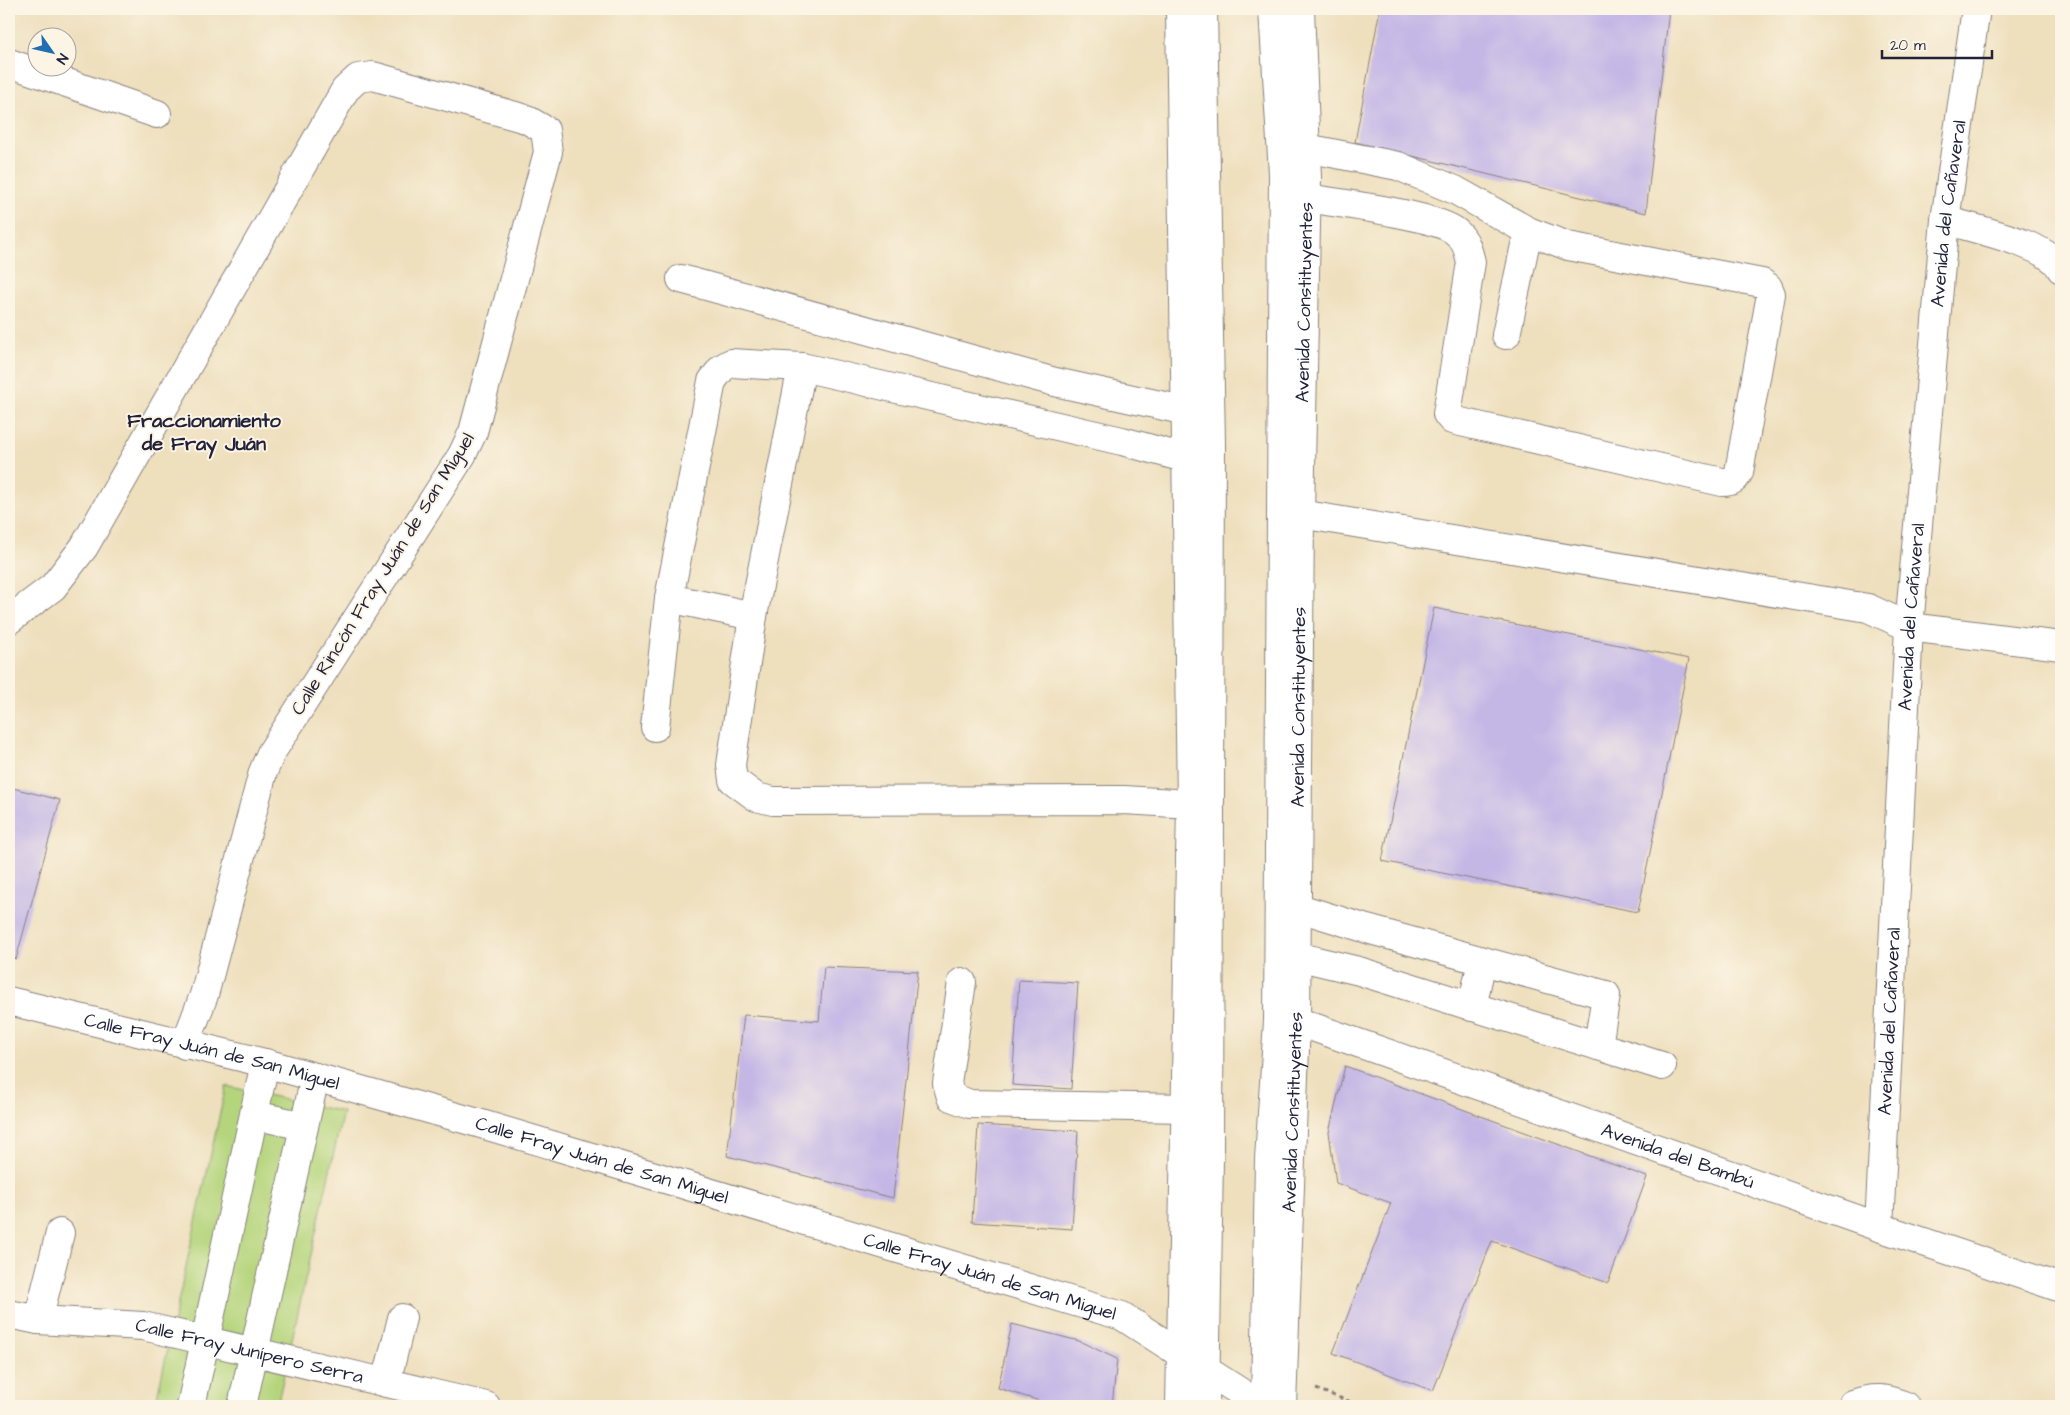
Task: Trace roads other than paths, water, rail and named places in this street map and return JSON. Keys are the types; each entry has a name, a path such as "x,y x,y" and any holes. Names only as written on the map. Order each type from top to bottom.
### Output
{"street":[{"path":"1180,9 1192,804 1180,1406"},
{"path":"1203,9 1211,444 1209,1159 1204,1406"},
{"path":"1263,1406 1269,1160 1278,991 1283,174 1273,9"},
{"name":"Avenida Constituyentes","path":"1282,1406 1296,1021 1300,514 1307,198 1300,9"},
{"name":"Avenida del Cañaveral","path":"1879,1227 1909,627 1945,220 1976,9"},
{"path":"9,63 156,114"},
{"name":"Calle Rincón Fray Juán de San Miguel","path":"9,620 53,587 84,547 345,90 358,78 373,76 383,78 526,118 545,130 548,152 473,432 462,455 271,753 263,772 204,995 185,1046"},
{"path":"1306,148 1398,166 1455,190 1528,231 1568,246 1762,283 1768,287 1771,294 1739,472 1736,478 1731,482 1722,482 1452,420 1447,414 1471,262 1466,244 1456,231 1436,221 1307,198"},
{"path":"1945,220 2037,248 2057,261 2061,269"},
{"path":"1506,335 1528,231"},
{"path":"681,278 1054,382 1187,411"},
{"path":"655,727 669,598 712,381 722,368 732,362 802,367 1122,441 1188,459"},
{"path":"802,367 753,616 731,765 733,780 756,797 773,801 1124,800 1192,804"},
{"path":"1300,514 1868,608 1909,627 2061,646"},
{"path":"669,598 753,616"},
{"path":"1296,907 1606,995 1598,1046"},
{"path":"1296,956 1358,971 1662,1066"},
{"path":"1472,1007 1482,961"},
{"path":"962,982 947,1083 951,1097 959,1102 970,1104 1186,1108"},
{"name":"Calle Fray Juán de San Miguel","path":"9,1001 185,1046 265,1063 478,1123 1122,1316 1263,1406"},
{"name":"Avenida del Bambú","path":"1296,1021 1879,1227 2061,1288"},
{"path":"191,1406 265,1063"},
{"path":"242,1406 315,1077"},
{"path":"254,1115 304,1126"},
{"path":"38,1320 60,1232"},
{"name":"Calle Fray Junípero Serra","path":"9,1314 38,1320 143,1326 486,1406"},
{"path":"386,1383 402,1318"},
{"path":"1853,1406 1869,1398 1883,1398 1906,1406"}],"district":[{"name":"Fraccionamiento de Fray Juán","path":"204,432"}]}
